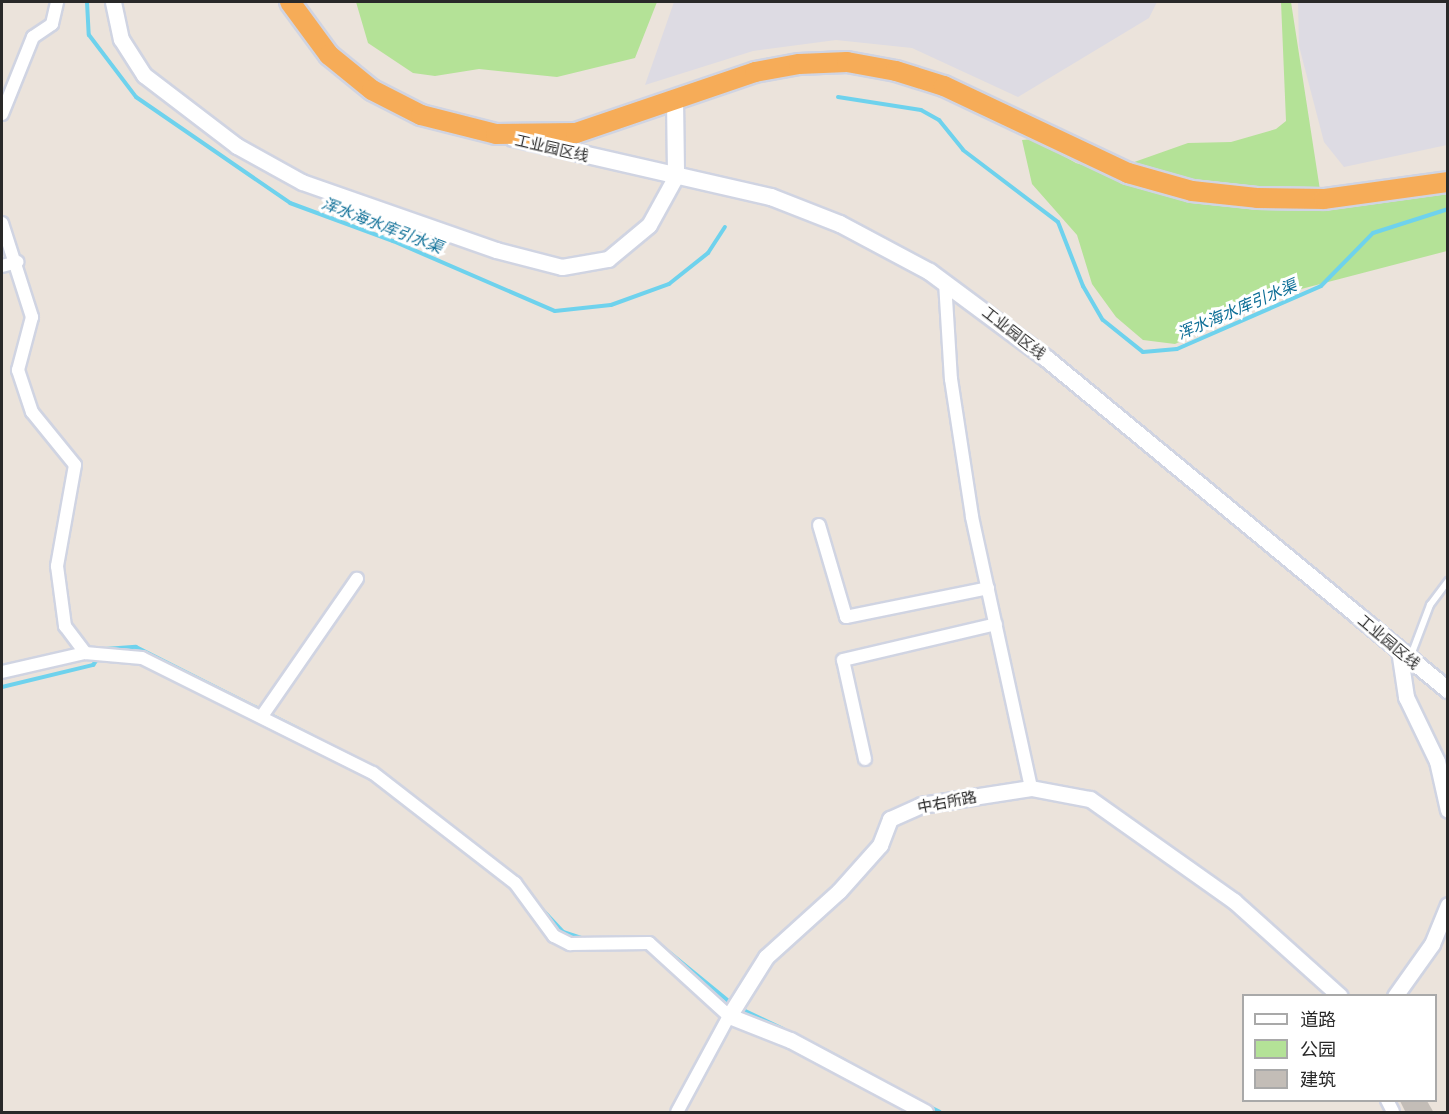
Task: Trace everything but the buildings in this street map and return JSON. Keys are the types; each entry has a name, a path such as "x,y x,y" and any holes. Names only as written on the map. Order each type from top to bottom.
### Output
{"highway":[{"path":"290,2 329,55 372,90 421,115 496,134 576,133 779,66 847,62 896,71 944,86 1128,173 1192,191 1257,198 1324,199 1448,182"}],"main road":[{"path":"675,100 676,176"},
{"name":"工业园区线","path":"496,134 676,176 751,190 803,208 945,282 1056,366 1448,690"}],"street":[{"path":"2,114 33,37 52,24 57,2"},
{"path":"113,2 121,39 137,66 175,101 237,146 312,186 496,250 562,267 608,259 649,225 676,176"},
{"path":"2,223 17,262 32,317 18,370 32,412 75,465 57,566 65,626 90,654"},
{"path":"2,266 17,262"},
{"path":"945,282 951,379 988,588 1031,788"},
{"path":"819,525 846,617 988,588"},
{"path":"264,712 357,579"},
{"path":"865,759 843,660 996,624"},
{"path":"2,672 90,654 142,658 264,712 373,773 515,883 554,936 570,944 649,943 733,1009 925,1113"},
{"path":"1405,655 1406,698 1437,761 1448,810"},
{"name":"中右所路","path":"733,1009 766,957 839,891 880,846 890,819 921,804 1031,788 1090,799 1124,821 1234,901 1338,994"},
{"path":"1396,994 1432,944 1448,905"},
{"path":"677,1113 733,1009"}],"lane":[{"path":"1405,655 1430,605 1448,581"}],"shaded area":[{"path":"674,2 1157,2 1149,18 1018,97 912,48 836,40 753,51 645,85"},
{"path":"1298,2 1447,2 1447,145 1344,167 1324,142 1299,46"}],"green space":[{"path":"356,2 657,2 635,58 557,77 479,69 435,76 413,73 368,43"},
{"path":"1281,2 1291,2 1322,203 1447,185 1447,251 1282,294 1175,344 1143,340 1116,317 1092,284 1077,235 1032,184 1022,140 1034,139 1076,163 1106,172 1188,143 1231,142 1276,129 1286,121"}],"waterway":[{"name":"浑水海水库引水渠","path":"87,2 89,35 136,97 290,203 393,241 555,311 611,305 669,284 708,253 725,227"},
{"name":"浑水海水库引水渠","path":"838,97 921,110 939,120 963,150 1058,222 1083,286 1103,320 1143,352 1177,349 1321,286 1373,233 1448,209"},
{"path":"2,687 93,665 105,649 136,647 312,736"},
{"path":"539,906 563,932 582,938"},
{"path":"611,938 648,938"},
{"path":"659,944 732,1004"},
{"path":"739,1008 783,1029"},
{"path":"819,1047 845,1061"},
{"path":"928,1106 940,1112"}]}
